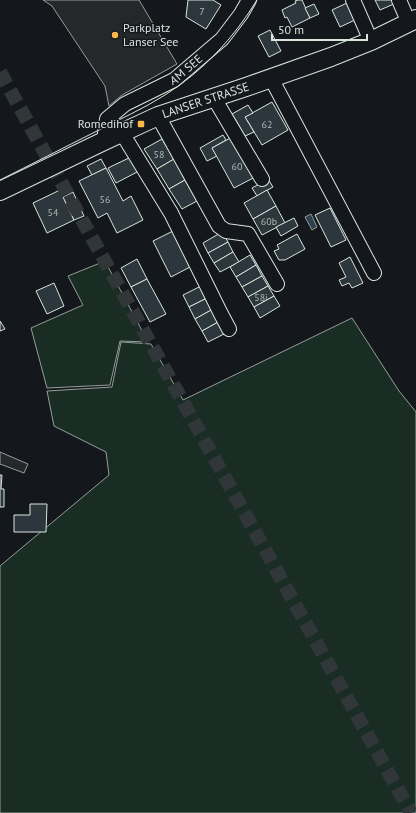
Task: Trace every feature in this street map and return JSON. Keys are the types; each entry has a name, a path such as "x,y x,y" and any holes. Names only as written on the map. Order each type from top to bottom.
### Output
{"main road":[{"name":"LANSER STRASSE","path":"0,191 158,116 330,57 371,41 412,21"}],"street":[{"name":"AM SEE","path":"104,141 107,120 125,104 174,80 222,39 241,14 249,0"},
{"path":"353,0 371,41"},
{"path":"398,0 412,21"},
{"path":"271,78 374,273"},
{"path":"214,98 262,179"},
{"path":"158,116 219,226 226,231 248,234 278,284"},
{"path":"122,133 171,213 229,329"}],"green space":[{"path":"105,261 148,342 120,341 110,385 47,388 31,328 83,305 68,276"},
{"path":"352,318 399,391 416,412 416,813 0,813 0,566 109,475 106,452 54,426 47,391 112,387 121,342 151,344 183,400"}],"shaded area":[{"name":"Parkplatz Lanser See","path":"43,0 139,0 177,64 122,95 109,106 105,86 52,6"},
{"path":"0,452 28,464 24,473 0,464"}],"water":[{"path":"311,214 317,227 312,230 305,217"}],"building":[{"path":"188,0 213,0 221,5 206,29 186,17"},
{"path":"302,0 310,18 292,27 287,17 285,18 282,10 296,3 295,1"},
{"path":"375,0 394,0 396,3 380,10"},
{"path":"349,2 357,19 340,27 332,10"},
{"path":"314,4 319,14 310,18 305,8"},
{"path":"270,30 281,51 269,57 258,36"},
{"path":"272,102 288,130 262,145 245,117"},
{"path":"248,105 253,113 245,117 254,132 245,136 232,114"},
{"path":"223,135 226,140 212,148 217,156 207,161 200,148"},
{"path":"234,136 257,176 234,188 212,148"},
{"path":"162,139 174,159 157,169 144,149"},
{"path":"131,157 139,171 116,183 108,168"},
{"path":"101,159 106,168 92,175 87,166"},
{"path":"174,159 185,180 169,189 157,169"},
{"path":"106,168 123,201 131,196 143,220 117,233 107,213 98,218 79,181"},
{"path":"268,179 273,187 257,196 252,188"},
{"path":"185,180 197,201 182,209 169,189"},
{"path":"60,190 74,220 47,233 33,203"},
{"path":"267,190 276,206 253,219 244,203"},
{"path":"73,192 84,216 74,220 63,197"},
{"path":"276,206 285,223 262,235 253,219"},
{"path":"330,208 346,240 331,247 315,215"},
{"path":"294,218 298,226 281,236 276,227"},
{"path":"173,231 190,267 171,277 153,241"},
{"path":"222,232 228,242 208,253 203,243"},
{"path":"297,234 305,249 285,260 279,260 274,251 279,249 277,245"},
{"path":"228,242 233,252 214,263 208,253"},
{"path":"233,252 239,262 220,272 214,263"},
{"path":"250,255 256,265 236,277 230,267"},
{"path":"350,257 363,283 352,288 349,283 342,286 339,280 346,277 339,263"},
{"path":"137,259 147,279 131,287 121,268"},
{"path":"256,265 262,276 242,287 236,277"},
{"path":"262,276 268,286 248,297 242,287"},
{"path":"147,279 166,314 150,322 131,287"},
{"path":"54,283 64,306 47,314 36,291"},
{"path":"201,286 207,298 189,307 183,295"},
{"path":"268,286 274,296 254,307 248,297"},
{"path":"274,296 280,306 260,318 254,307"},
{"path":"207,298 213,309 195,319 189,307"},
{"path":"213,309 220,321 202,331 195,319"},
{"path":"0,321 5,329 0,331"},
{"path":"220,321 226,333 208,342 202,331"},
{"path":"0,475 2,475 1,489 4,489 4,507 0,507"},
{"path":"30,504 47,504 46,532 14,532 14,515 30,515"}],"tunnel":[{"path":"0,72 411,813"}],"tram line":[{"path":"0,180 139,110 179,86 204,65 227,41 238,28 257,0"}],"place":[{"name":"Parkplatz Lanser See","path":"115,35"},
{"name":"Romedihof","path":"141,124"}]}
